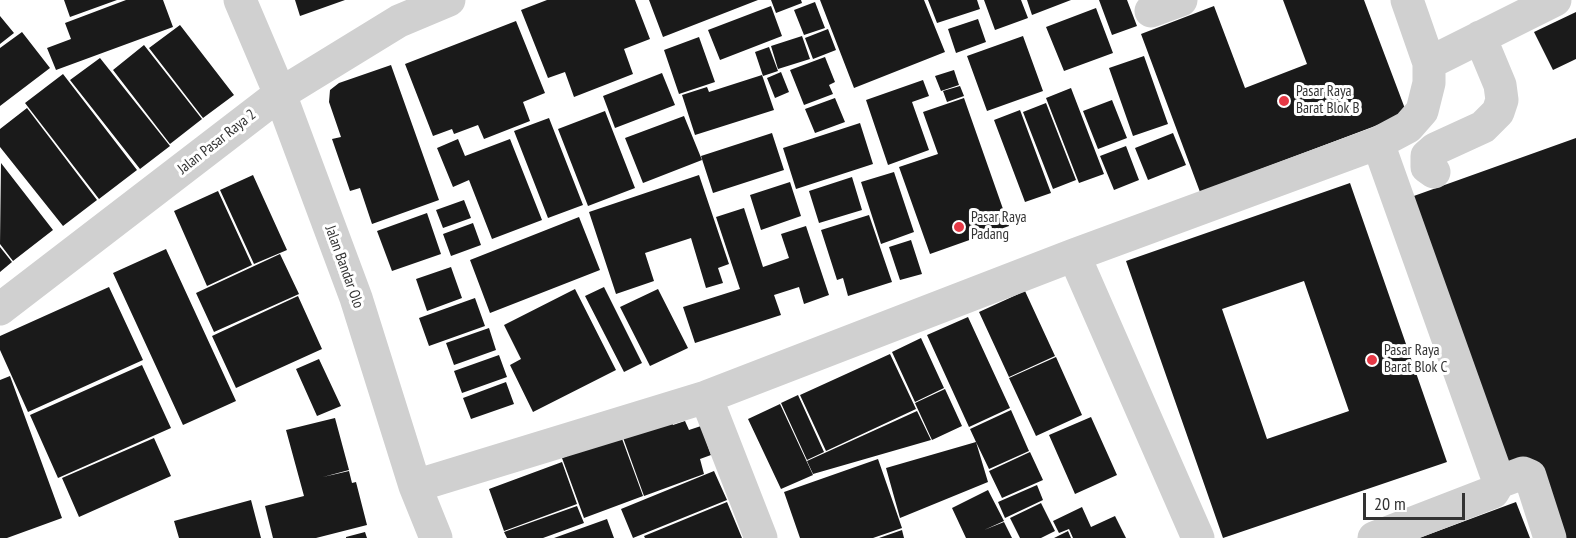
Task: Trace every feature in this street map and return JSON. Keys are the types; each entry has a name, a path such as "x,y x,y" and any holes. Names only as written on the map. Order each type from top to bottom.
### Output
{"street":[{"name":"Jalan Bandar Olo","path":"240,0 280,94 356,298 415,486 436,538"},
{"name":"Jalan Pasar Raya 2","path":"0,309 280,94 399,21 449,0"},
{"path":"415,486 706,397 1074,255 1378,143 1408,127 1422,111 1429,83 1430,63 1407,0"},
{"path":"1430,63 1555,0"},
{"path":"1434,172 1427,167 1427,156 1434,148 1483,126 1498,112 1502,100 1500,85 1480,38"},
{"path":"1378,143 1498,482"},
{"path":"1074,255 1198,538"},
{"path":"706,397 761,538"},
{"path":"1374,538 1493,492 1498,482 1523,473 1530,476 1550,538"}],"building":[{"path":"64,0 117,0 70,17"},
{"path":"126,0 163,0 173,27 56,70 47,48 71,39 65,23"},
{"path":"295,0 345,0 300,16"},
{"path":"547,0 635,0 650,39 624,49 633,74 574,97 565,72 548,78 521,10"},
{"path":"649,0 758,0 663,37"},
{"path":"771,0 801,0 802,3 776,13"},
{"path":"820,0 924,0 945,52 854,88"},
{"path":"928,0 977,0 980,9 937,23"},
{"path":"984,0 1021,0 1028,18 995,30"},
{"path":"1027,0 1071,0 1032,15"},
{"path":"1099,0 1127,0 1137,26 1112,35"},
{"name":"Pasar Raya Barat Blok B","path":"1283,0 1364,0 1407,114 1200,192 1141,34 1214,6 1245,88 1307,64"},
{"path":"815,2 825,28 804,35 794,10"},
{"path":"771,6 782,36 720,60 708,30"},
{"path":"1096,8 1113,53 1064,71 1046,27"},
{"path":"1576,12 1576,59 1553,70 1534,32"},
{"path":"0,16 14,33 0,44"},
{"path":"978,19 986,42 956,53 948,29"},
{"path":"516,21 545,93 523,102 530,121 484,139 478,125 454,134 452,129 433,136 405,64"},
{"path":"180,25 234,95 203,118 149,48"},
{"path":"828,29 836,50 813,59 805,38"},
{"path":"22,32 50,68 0,106 0,48"},
{"path":"802,36 810,59 778,69 771,46"},
{"path":"1023,36 1043,91 987,111 967,56"},
{"path":"699,37 715,82 679,94 664,50"},
{"path":"144,45 202,119 170,144 113,70"},
{"path":"769,47 778,71 763,76 755,52"},
{"path":"1144,56 1168,124 1133,136 1109,68"},
{"path":"825,57 835,82 829,85 833,94 804,105 790,70"},
{"path":"100,58 170,146 140,169 70,80"},
{"path":"391,65 439,200 372,224 360,188 350,191 332,139 341,137 329,102 330,90 339,83"},
{"path":"954,70 959,85 941,91 935,76"},
{"path":"781,72 789,92 775,98 767,78"},
{"path":"662,73 675,105 615,128 603,96"},
{"path":"63,74 137,170 99,199 25,103"},
{"path":"762,75 774,110 695,135 682,95 707,87 709,92"},
{"path":"923,80 929,96 912,102 929,150 888,165 866,100"},
{"path":"960,86 964,96 947,102 943,91"},
{"path":"1071,88 1104,174 1079,183 1046,98"},
{"path":"835,98 845,122 815,133 805,109"},
{"path":"964,98 1009,226 930,254 899,167 938,154 923,112"},
{"path":"1112,100 1127,138 1098,149 1083,111"},
{"path":"1046,103 1076,180 1053,189 1023,112"},
{"path":"27,108 97,200 63,226 0,147 0,129"},
{"path":"1020,110 1051,193 1025,202 994,120"},
{"path":"605,111 635,188 588,206 558,129"},
{"path":"684,116 702,160 643,183 625,138"},
{"path":"549,118 583,205 548,218 514,131"},
{"path":"860,123 873,164 796,189 783,148"},
{"path":"772,133 784,170 713,193 701,156"},
{"path":"1173,133 1186,165 1148,180 1135,148"},
{"path":"1576,138 1576,538 1559,538 1509,470 1411,197"},
{"path":"458,139 465,156 510,139 542,220 492,239 469,180 453,187 437,148"},
{"path":"1126,146 1139,180 1114,190 1100,156"},
{"path":"1,163 53,230 13,261 0,244"},
{"path":"894,172 914,232 881,244 861,182"},
{"path":"253,175 287,250 254,264 220,190"},
{"path":"699,175 729,264 718,268 723,283 706,288 691,238 645,253 654,281 616,294 589,212"},
{"path":"852,177 862,210 819,223 809,191"},
{"path":"790,182 801,216 761,230 750,195"},
{"name":"Pasar Raya Barat Blok C","path":"1350,183 1447,462 1223,538 1126,261","holes":["1304,281 1349,411 1267,439 1222,309"]},
{"path":"218,191 252,265 207,286 174,211"},
{"path":"464,200 471,218 443,228 436,210"},
{"path":"744,208 763,267 789,258 781,234 806,226 829,295 804,304 799,287 774,295 781,315 695,343 683,307 740,289 716,217"},
{"path":"427,213 441,254 392,271 377,231"},
{"path":"869,215 892,282 848,296 843,278 837,280 821,230"},
{"path":"579,217 600,270 490,313 470,260"},
{"path":"473,223 481,245 451,256 443,234"},
{"path":"911,240 922,274 900,280 889,247"},
{"path":"0,247 12,262 0,272"},
{"path":"166,249 236,401 183,425 113,273"},
{"path":"280,254 299,294 214,332 196,293"},
{"path":"451,267 462,298 427,311 416,279"},
{"path":"109,287 143,360 28,412 0,350 0,336"},
{"path":"604,287 642,363 624,372 585,296"},
{"path":"575,289 616,370 533,412 510,365 521,359 504,325"},
{"path":"658,289 688,348 650,366 620,307"},
{"path":"1025,291 1055,356 1009,377 979,312"},
{"path":"298,296 322,349 236,388 212,336"},
{"path":"475,298 485,326 429,346 419,318"},
{"path":"968,317 1010,408 969,427 927,335"},
{"path":"489,328 496,350 454,365 446,343"},
{"path":"921,338 944,388 915,402 892,352"},
{"path":"890,354 916,409 826,451 800,395"},
{"path":"499,355 507,377 462,393 454,371"},
{"path":"1056,357 1082,415 1036,436 1009,378"},
{"path":"319,359 341,406 317,416 296,369"},
{"path":"142,365 171,428 58,478 30,415"},
{"path":"10,376 62,518 7,538 0,538 0,380"},
{"path":"506,382 514,404 471,419 463,398"},
{"path":"945,389 962,426 932,440 915,403"},
{"path":"798,395 824,452 807,460 781,403"},
{"path":"780,404 813,475 781,489 748,419"},
{"path":"1011,410 1029,451 989,469 970,429"},
{"path":"917,411 931,440 813,474 807,461"},
{"path":"668,413 673,425 685,421 689,430 701,426 711,455 700,459 704,474 644,496 621,432"},
{"path":"1091,417 1117,475 1075,494 1049,435"},
{"path":"335,418 349,470 323,477 349,471 352,483 356,482 367,525 316,538 273,538 265,506 304,496 286,430"},
{"path":"621,436 643,496 584,518 562,458"},
{"path":"154,438 171,476 79,517 62,478"},
{"path":"976,442 988,482 900,518 886,468"},
{"path":"1030,452 1043,480 1002,498 989,471"},
{"path":"878,459 902,528 873,538 800,538 784,492"},
{"path":"562,462 577,504 504,531 489,489"},
{"path":"714,471 727,500 633,538 621,509"},
{"path":"1037,485 1043,500 1005,518 998,502"},
{"path":"988,490 1004,521 984,530 1004,522 1012,538 966,538 952,508"},
{"path":"251,500 261,538 179,538 174,521"},
{"path":"727,502 742,538 645,538 644,536"},
{"path":"1516,502 1530,538 1419,538"},
{"path":"1041,503 1055,531 1041,538 1020,538 1010,518"},
{"path":"577,506 584,523 543,538 507,538 504,532"},
{"path":"1082,507 1091,527 1115,516 1126,538 1073,538 1069,529 1059,533 1053,521"},
{"path":"607,519 614,538 554,538"},
{"path":"902,530 904,538 879,538"},
{"path":"1068,531 1071,538 1054,538"},
{"path":"365,532 367,538 346,538 346,537"}],"place":[{"name":"Pasar Raya Barat Blok B","path":"1284,101"},
{"name":"Pasar Raya Padang","path":"959,227"},
{"name":"Pasar Raya Barat Blok C","path":"1372,360"}]}
